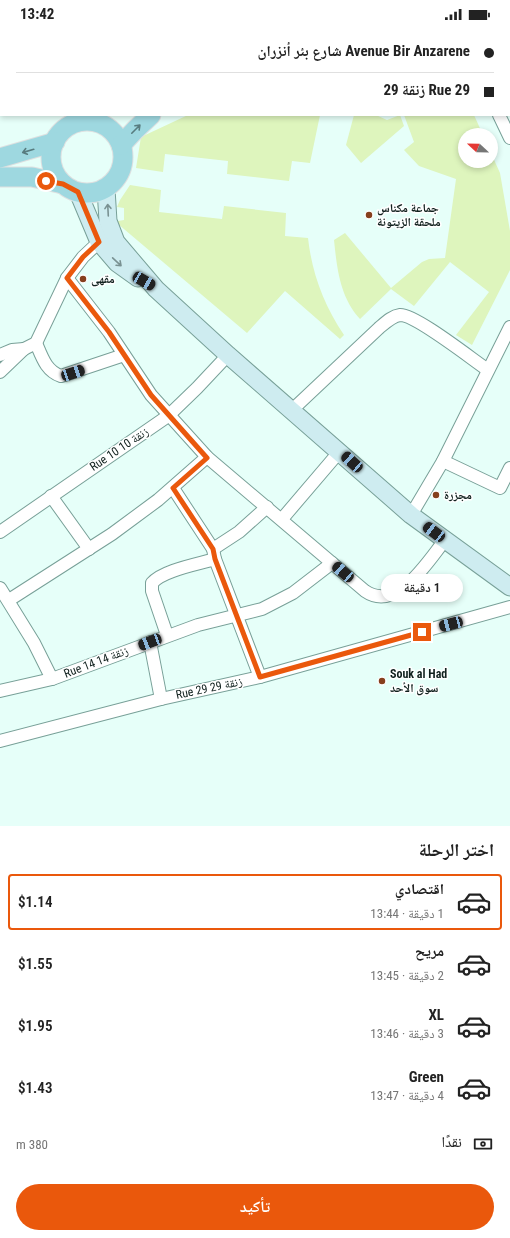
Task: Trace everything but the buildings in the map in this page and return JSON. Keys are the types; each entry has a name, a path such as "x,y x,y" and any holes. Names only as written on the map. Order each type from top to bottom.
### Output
{"main road":[{"path":"121,145 134,130 151,116"},
{"path":"0,177 32,177 88,194 106,189 113,182 123,165 121,145 105,119 73,124 66,129 55,142 52,153 52,164 56,175 71,188"},
{"path":"0,158 55,142"}],"street":[{"path":"499,116 510,138"},
{"path":"71,188 99,242 117,263 131,274 156,288"},
{"path":"106,189 108,222 116,242 156,288 228,354 411,515 510,587"},
{"path":"0,372 24,349 36,343 67,278 83,257 99,242"},
{"path":"67,278 109,332 151,395 168,416 207,458 282,519 370,595 388,597 396,593 408,584 445,540"},
{"path":"292,410 379,328 390,319 400,315 410,318 423,325 488,370"},
{"path":"411,515 443,461 510,327"},
{"path":"36,343 45,364 51,372 61,376 124,355"},
{"path":"0,355 12,350 24,349"},
{"name":"Rue 10 زنقة 10","path":"0,532 168,416 197,388 228,354"},
{"path":"282,519 340,451"},
{"path":"9,600 112,534 173,488 207,458"},
{"path":"443,461 500,488 510,468"},
{"path":"173,488 214,554 260,677"},
{"path":"51,496 89,549"},
{"path":"167,635 152,591 152,583 158,578 214,554 266,507"},
{"name":"Rue 14 زنقة 14","path":"0,691 52,679 167,635 198,625 262,609 293,593 332,562"},
{"path":"0,588 9,600 52,679"},
{"name":"Rue 29 زنقة 29","path":"0,742 161,699 260,677 510,607"},
{"path":"150,642 161,699"}],"green space":[{"path":"186,116 320,116 310,163 292,161 289,181 227,174 228,161 165,154 163,172 136,168 141,137"},
{"path":"354,116 378,116 387,120 400,116 404,126 361,163 346,145"},
{"path":"404,116 474,116 480,128 458,128 458,168 498,168 500,173 510,231 510,270 472,345 456,335 489,292 450,262 414,306 391,289 360,319 353,310 344,292 338,272 334,240 345,233 391,288 422,262 429,259 445,258 456,179 419,166 404,150 414,142"},
{"path":"130,185 161,190 159,212 222,219 224,206 286,213 285,236 308,238 312,264 320,289 330,312 344,335 340,339 285,291 247,333 118,224 118,221 124,220 124,208 117,207"}],"place":[{"name":"جماعة مكناس ملحقة الزيتونة","path":"369,215"},
{"name":"مقهى","path":"83,279"},
{"name":"مجزرة","path":"436,495"},
{"name":"Souk al Had سوق الأحد","path":"382,681"}],"route":[{"path":"46,181 63,184 78,192 91,227 99,242 83,257 67,278 109,332 151,395 168,416 207,458 173,488 213,549 215,559 260,677 422,632"}]}
